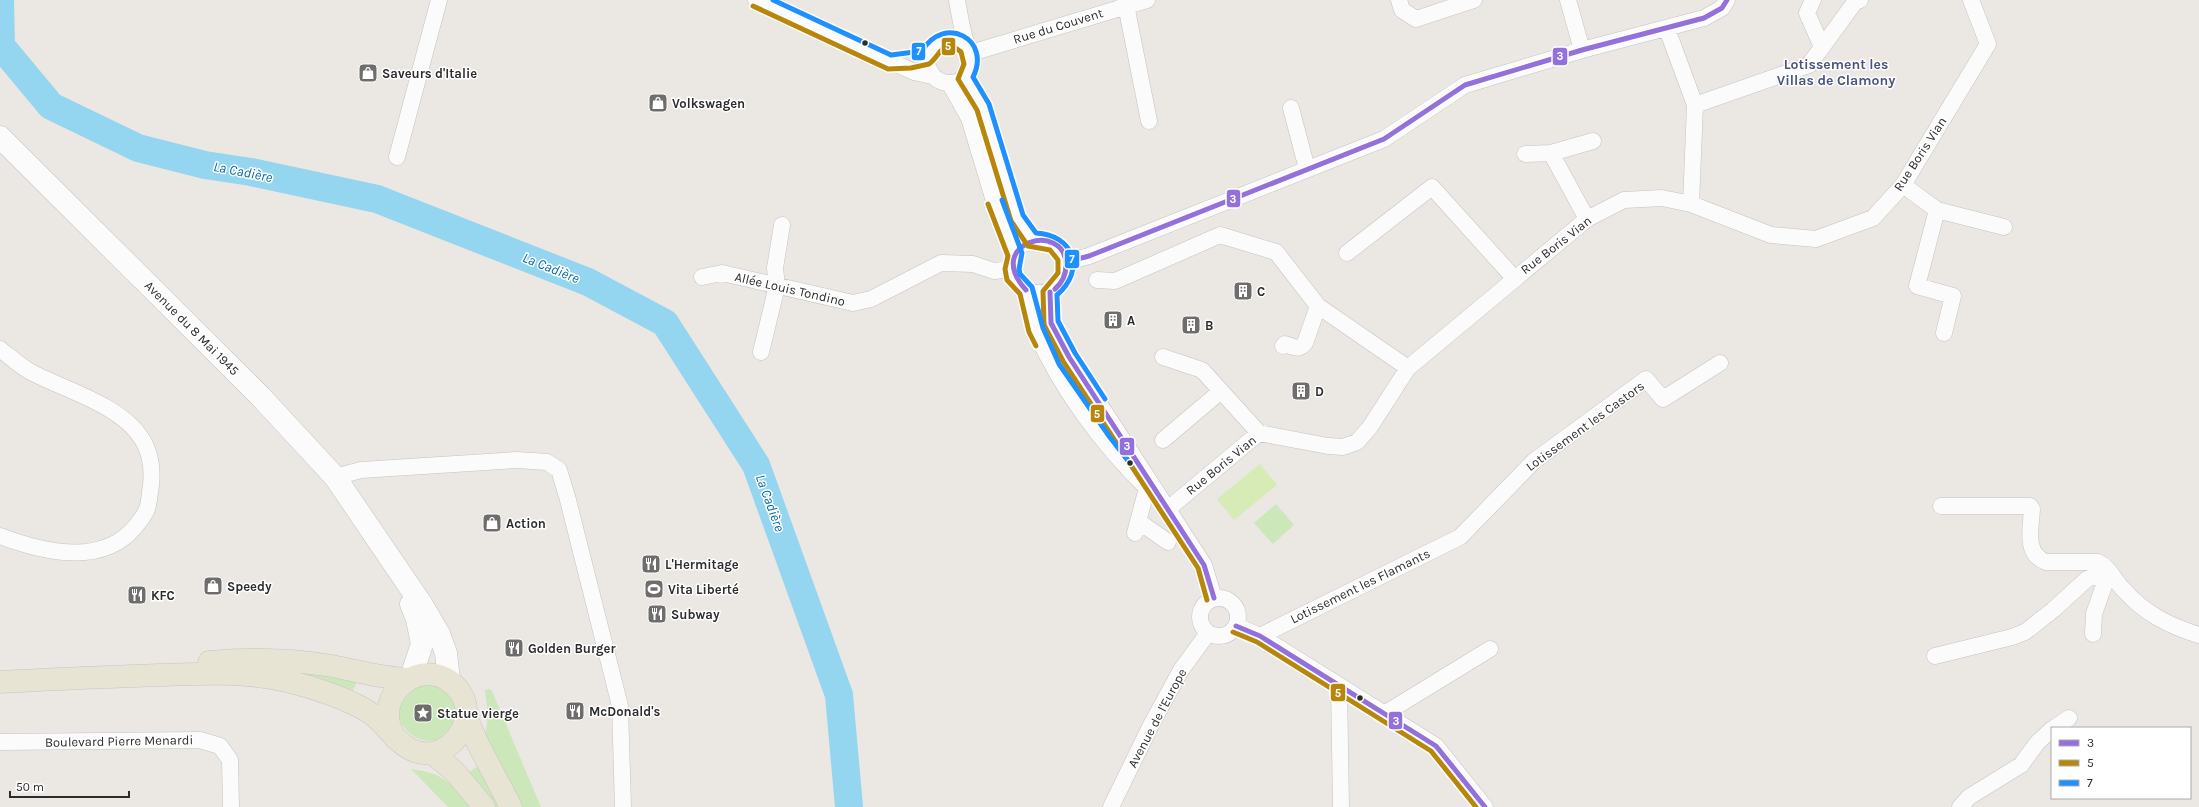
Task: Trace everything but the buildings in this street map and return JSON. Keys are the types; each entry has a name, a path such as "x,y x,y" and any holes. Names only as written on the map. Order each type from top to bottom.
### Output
{"main road":[{"name":"Avenue du 8 Mai 1945","path":"0,137 260,396 334,477 370,531"},
{"path":"370,531 406,592 417,618 422,644 410,678 393,693 388,706 387,717 395,738"},
{"path":"370,531 422,605 439,634 446,653 449,681"},
{"path":"81,677 233,660 278,660 332,666 382,678 410,678 426,674 437,675 449,681 460,692 465,703 466,717 478,744 511,807"},
{"path":"0,682 81,677 211,673 287,681 349,702 373,715 395,738 408,748 419,752 432,753 450,746 461,733 466,717"},
{"path":"432,753 456,772 484,807"}],"street":[{"path":"397,157 439,0"},
{"path":"756,0 890,62 914,72 932,76 944,83 950,84 965,77 971,66 969,51 958,6"},
{"name":"Rue du Couvent","path":"969,51 1125,3 1147,0"},
{"path":"1399,0 1402,10 1416,19 1474,0"},
{"path":"1568,0 1582,50"},
{"path":"1066,262 1111,247 1384,139 1465,85 1582,50 1667,29 1704,18 1722,8 1727,0"},
{"path":"1813,0 1807,13 1822,47"},
{"path":"1695,105 1809,65 1855,2 1860,0"},
{"name":"Rue Boris Vian","path":"1168,509 1259,433 1328,446 1343,447 1357,442 1370,427 1408,368 1514,278 1587,219 1624,200 1662,198 1691,204 1771,235 1816,239 1873,218 1903,185 1988,44 1970,0"},
{"path":"1125,3 1149,121"},
{"path":"945,39 958,6"},
{"path":"1667,29 1695,105 1691,204"},
{"path":"932,76 929,70 927,57 934,45 945,39 958,40 969,51"},
{"path":"890,62 910,61 927,57"},
{"path":"965,77 983,107 1017,218 1032,240"},
{"path":"950,84 969,118 1013,262 1014,278 1026,290 1040,294 1050,292 1063,280 1066,262 1058,246 1050,241 1032,240 1024,244 1013,262"},
{"path":"1291,108 1307,169"},
{"path":"1524,154 1551,153 1593,141"},
{"path":"1551,153 1587,219"},
{"path":"1903,185 1937,210 2004,227"},
{"path":"1346,253 1432,186 1514,278"},
{"path":"1937,210 1917,286 1953,296 1944,333"},
{"path":"761,352 777,286 775,268 782,225"},
{"path":"1097,280 1115,281 1220,234 1276,252 1318,306 1408,368"},
{"name":"Allée Louis Tondino","path":"702,277 722,273 853,303 871,299 941,263 973,264 994,271 1013,262"},
{"path":"1026,290 1036,330 1053,367 1103,440 1124,466 1168,509"},
{"path":"1050,292 1049,305 1051,323 1069,358 1204,565 1214,598"},
{"path":"1282,346 1286,344 1298,348 1302,347 1305,343 1318,306"},
{"path":"0,349 28,370 119,415 142,440 153,472 148,510 126,538 100,551 58,552 26,545 0,536"},
{"path":"1163,357 1202,370 1259,433"},
{"name":"Lotissement les Castors","path":"1460,537 1534,461 1646,379 1663,399 1720,363"},
{"path":"1164,440 1221,391"},
{"path":"334,477 361,470 517,460 547,462 559,470 568,500 620,706 623,807"},
{"path":"1147,488 1136,527 1167,546 1182,530"},
{"path":"1941,506 2030,506 2032,509 2030,546 2039,559 2046,562 2098,562 2105,566 2117,583 2142,608 2160,620 2199,635"},
{"name":"Lotissement les Flamants","path":"1260,636 1460,537"},
{"path":"2092,634 2094,614 2109,571"},
{"path":"1935,656 2012,637 2025,632 2053,610 2087,579 2109,571"},
{"path":"1214,598 1226,599 1232,603 1238,614 1236,626 1224,636 1212,635 1208,633 1201,623 1200,616 1204,605 1214,598"},
{"path":"1236,626 1260,636 1436,746 1485,807"},
{"name":"Avenue de l'Europe","path":"1111,807 1151,725 1181,670 1208,633"},
{"path":"1384,714 1490,649"},
{"path":"1339,685 1341,807"},
{"path":"2056,727 2069,718"},
{"path":"1960,807 1969,797 2021,765 2037,742 2051,731"},
{"name":"Boulevard Pierre Menardi","path":"0,742 200,740 220,746 230,760 231,807"}],"green space":[{"path":"1260,464 1277,485 1234,520 1217,499"},
{"path":"1276,504 1294,525 1273,544 1254,523"},
{"path":"250,665 358,679 351,695"},
{"path":"421,684 439,685 456,704 456,722 448,734 437,740 425,740 414,736 405,729 400,719 400,707 407,693"},
{"path":"490,689 541,807 523,807 485,738 488,715 485,690"},
{"path":"478,766 506,807 493,807 468,773"},
{"path":"411,769 423,771 446,780 472,807 448,807"}],"waterway":[{"name":"La Cadière","path":"0,0 1,46 51,106 138,148 205,165 251,172 377,199 588,282 665,323 756,465 839,695 849,807"}],"transit line":[{"name":"7","path":"773,0 891,55 922,51 931,40 942,34 953,33 963,36 971,42 976,52 977,63 973,77 989,104 1023,215 1036,233 1049,235 1059,240 1067,247 1072,255 1073,265 1071,275 1066,285 1057,295 1058,321 1075,353 1105,399"},
{"name":"3","path":"1066,262 1089,256 1384,139 1465,85 1582,50 1704,18 1722,8 1727,0"},
{"name":"5","path":"753,6 888,69 911,68 929,64 942,49 950,46 961,52 964,64 958,79 977,110 1011,221 1028,246 1050,250 1058,260 1058,273 1043,291 1044,325 1063,361 1198,568 1207,600"},
{"name":"7","path":"1002,200 1022,253 1019,269 1020,274 1032,287 1043,328 1059,364 1129,462"},
{"name":"5","path":"988,204 1008,256 1005,269 1007,280 1020,294 1029,332 1036,346"},
{"name":"3","path":"1026,290 1015,273 1014,260 1019,249 1030,243 1042,240 1054,243 1062,251 1066,265 1062,281 1055,289"},
{"name":"3","path":"1050,292 1051,323 1069,357 1204,565 1214,598"},
{"name":"3","path":"1236,626 1260,636 1436,746 1485,807"},
{"name":"5","path":"1233,632 1257,642 1431,751 1476,807"}],"place":[{"name":"Saveurs d'Italie","path":"368,73"},
{"name":"Volkswagen","path":"658,103"},
{"name":"C","path":"1243,291"},
{"name":"A","path":"1113,320"},
{"name":"B","path":"1191,325"},
{"name":"D","path":"1301,391"},
{"name":"Action","path":"492,523"},
{"name":"L'Hermitage","path":"651,564"},
{"name":"Speedy","path":"213,586"},
{"name":"Vita Liberté","path":"654,589"},
{"name":"KFC","path":"137,595"},
{"name":"Subway","path":"657,614"},
{"name":"Golden Burger","path":"514,648"},
{"name":"McDonald's","path":"575,711"},
{"name":"Statue vierge","path":"423,713"}],"district":[{"name":"Lotissement les Villas de Clamony","path":"1836,72"}]}
